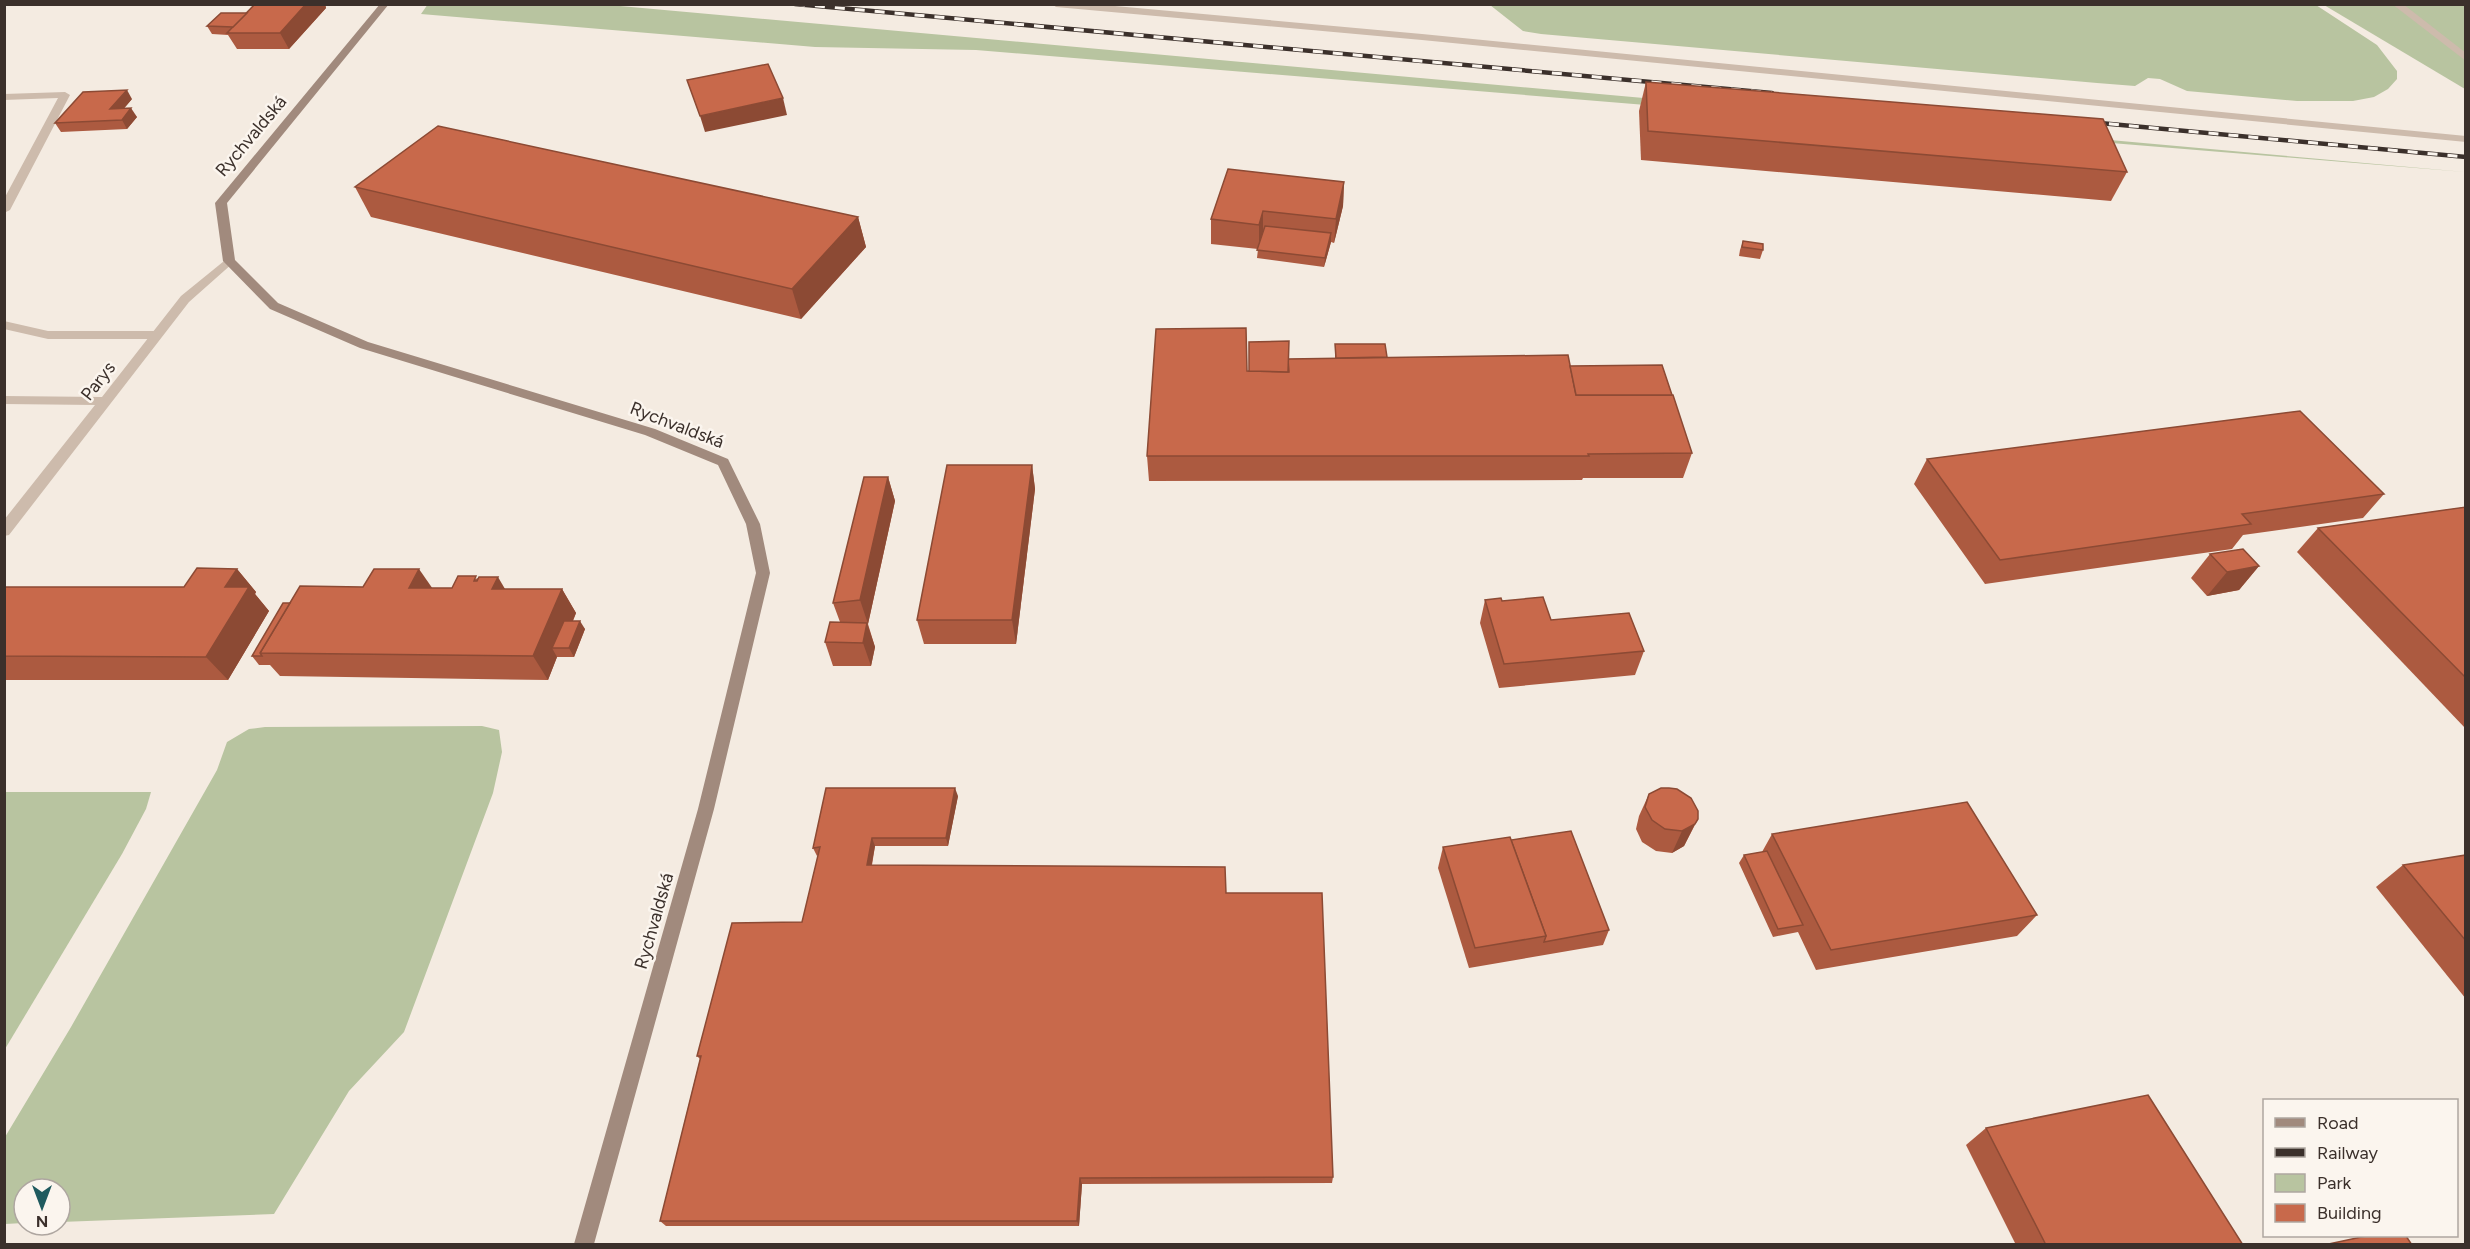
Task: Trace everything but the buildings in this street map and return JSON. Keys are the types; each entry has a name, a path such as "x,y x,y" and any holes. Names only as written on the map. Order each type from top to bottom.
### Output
{"street":[{"name":"Rychvaldská","path":"385,4 221,203 229,261 274,306 363,345 650,432 723,462 753,524 763,573 706,809 584,1245"},
{"path":"1056,4 1445,39 2466,139"},
{"path":"2396,4 2466,58"},
{"path":"4,97 65,94 4,210"},
{"name":"Parys","path":"4,531 184,299 229,261"},
{"path":"4,325 48,335 156,335"},
{"path":"4,400 105,401"}],"green space":[{"path":"428,4 609,5 2465,172 976,50 815,47 421,14"},
{"path":"1490,5 2316,5 2377,45 2397,71 2397,79 2388,89 2374,97 2353,101 2297,101 2187,91 2160,79 2148,78 2135,86 1541,34 1523,31"},
{"path":"2324,5 2465,5 2465,89"},
{"path":"482,726 499,730 502,752 493,793 404,1032 349,1091 274,1214 72,1222 72,1177 12,1177 12,1224 5,1224 5,1137 71,1027 217,770 227,742 249,729"},
{"path":"5,792 151,792 146,809 122,854 5,1049"}],"railway":[{"path":"795,4 1772,93"},
{"path":"2089,122 2466,157"}]}
